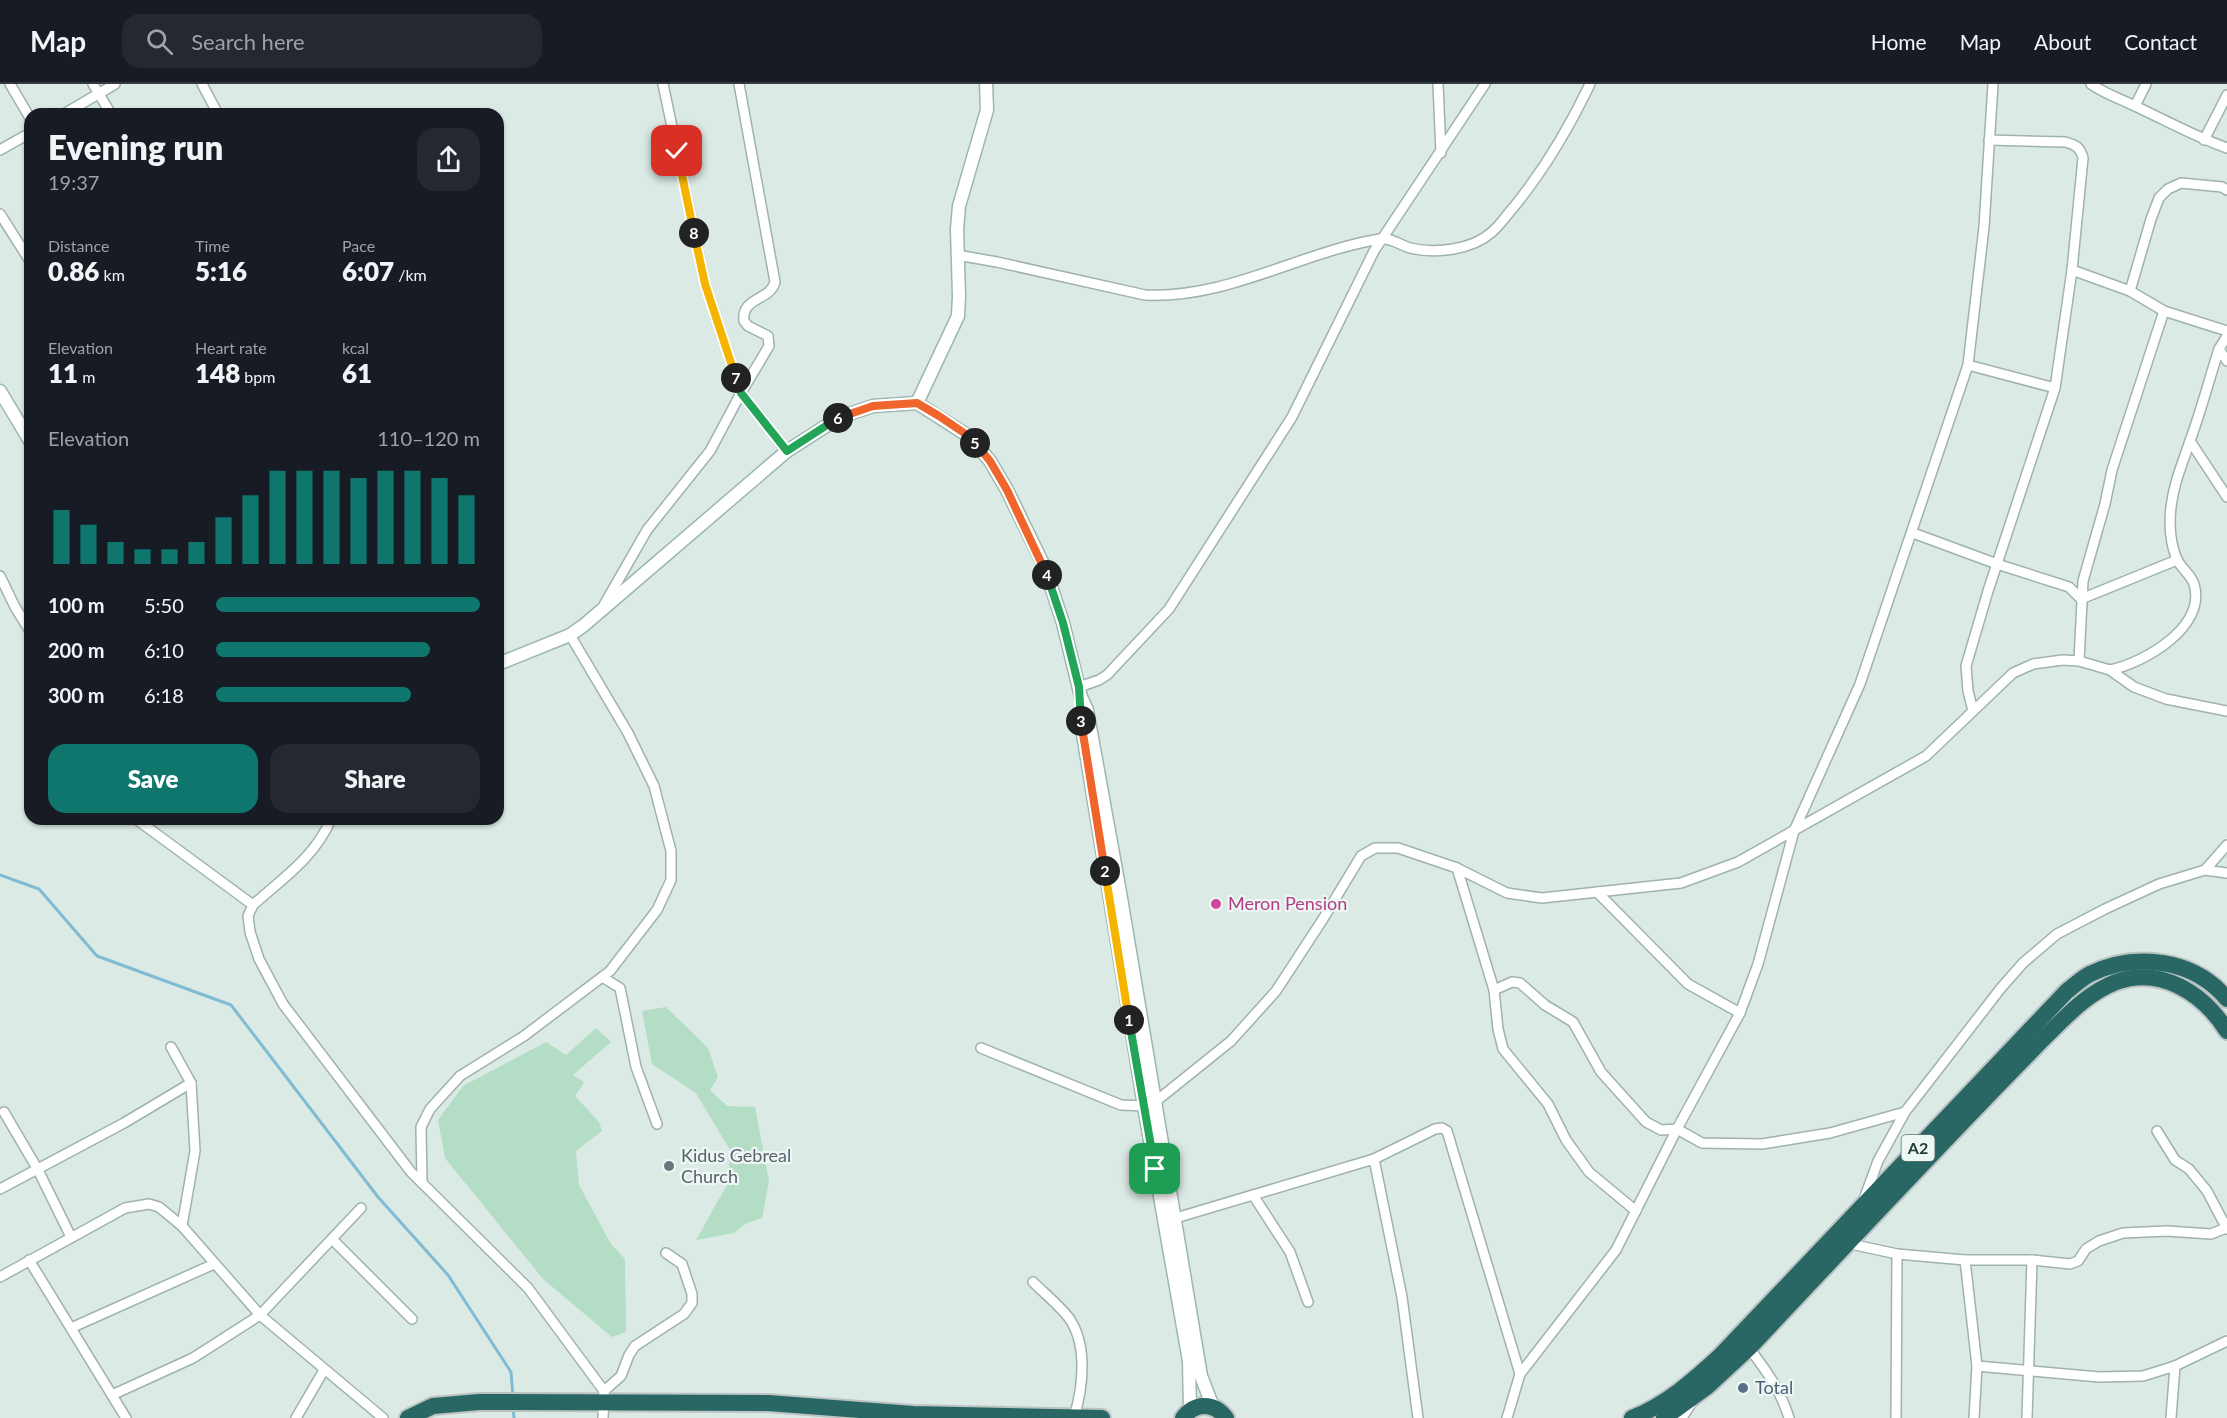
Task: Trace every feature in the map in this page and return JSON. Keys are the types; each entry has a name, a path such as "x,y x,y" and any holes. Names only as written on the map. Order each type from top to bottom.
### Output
{"highway":[{"name":"A2","path":"1632,1418 1646,1413 1697,1377 1720,1356 2067,991 2089,975 2113,965 2133,961 2164,963 2193,971 2217,986 2227,999"},
{"path":"2113,965 2117,982"},
{"name":"A2","path":"1664,1418 1697,1395 1749,1348 2077,1005 2095,991 2135,978 2154,978 2185,988 2217,1016 2227,1031"},
{"path":"408,1418 433,1406 447,1411 479,1402 551,1402 768,1403 913,1414 1102,1418"},
{"path":"1182,1416 1205,1406 1224,1415"}],"street":[{"path":"10,84 24,108"},
{"path":"93,84 107,108"},
{"path":"74,108 115,84"},
{"path":"202,84 215,108"},
{"path":"663,84 705,284 741,393 787,451"},
{"path":"599,614 647,530 710,451 769,346 768,336 748,326 744,321 745,309 755,299 768,294 774,288 775,282 739,84"},
{"path":"917,403 958,316 959,206 987,110 986,84"},
{"path":"1438,84 1441,153"},
{"path":"1080,692 1107,675 1169,609 1292,417 1374,251 1485,84"},
{"path":"957,255 1145,295 1170,296 1203,291 1270,273 1359,243 1383,238 1410,248 1437,250 1467,247 1492,233 1537,178 1590,84"},
{"path":"1507,1418 1521,1374 1616,1250 1677,1128 1740,1013 1758,964 1794,831 1860,684 1968,365 1983,227 1993,84"},
{"path":"2091,84 2102,92 2204,140 2227,148"},
{"path":"2135,106 2146,84"},
{"path":"2204,140 2227,95"},
{"path":"0,150 24,136"},
{"path":"1973,711 1968,691 1966,666 2055,388 2072,270 2083,158 2076,145 2065,142 1989,140"},
{"path":"2130,291 2151,219 2160,198 2168,189 2181,183 2222,187 2227,190"},
{"path":"0,214 24,252"},
{"path":"2072,270 2130,291 2164,311 2227,331"},
{"path":"2079,661 2083,581 2105,504 2112,470 2164,311"},
{"path":"2110,670 2128,666 2143,659 2183,629 2192,614 2195,604 2194,583 2177,560 2171,534 2170,510 2174,482 2190,441 2219,350 2227,336"},
{"path":"2219,350 2227,361"},
{"path":"1968,365 2055,388"},
{"path":"0,391 24,421"},
{"path":"504,662 570,634 599,614 787,451 840,417 873,406 917,403 970,437 990,461 1007,490 1045,568 1087,710 1120,892 1149,1104 1170,1220 1202,1376 1224,1415"},
{"path":"2190,441 2227,497"},
{"path":"1913,533 1997,564 2069,586 2081,598"},
{"path":"2081,598 2177,560"},
{"path":"0,576 24,621"},
{"path":"422,1183 421,1127 430,1109 460,1076 524,1036 610,971 657,910 671,880 671,851 654,786 628,733 570,634"},
{"path":"981,1048 1121,1105 1149,1104 1231,1041 1276,991 1361,856 1375,848 1398,848 1457,868 1507,893 1542,898 1681,883 1738,862 1926,756 2013,673 2033,664 2063,660 2079,661 2110,670 2134,687 2166,699 2227,711"},
{"path":"144,825 253,905"},
{"path":"328,825 323,838 310,854 253,905 248,916 250,932 259,959 283,1004 411,1172 528,1288 604,1404 635,1346 684,1314 692,1303 692,1294 682,1264 666,1253"},
{"path":"2205,870 2227,845"},
{"path":"1457,868 1494,990 1498,1029 1503,1049 1548,1104 1566,1140 1589,1172 1636,1211"},
{"path":"1861,1207 1878,1161 1905,1112 2023,963 2057,934 2159,884 2205,870 2227,873"},
{"path":"1597,892 1688,984 1740,1013"},
{"path":"602,977 620,988 636,1067 657,1124"},
{"path":"1494,990 1512,982 1520,983 1545,1005 1573,1022 1601,1072 1646,1122 1661,1130 1677,1128 1702,1143 1762,1144 1830,1133 1905,1112"},
{"path":"171,1047 191,1083 195,1151 182,1226"},
{"path":"0,1189 38,1170 191,1083"},
{"path":"4,1113 38,1170 71,1237"},
{"path":"1170,1220 1374,1158 1435,1129 1442,1128 1447,1131 1521,1374"},
{"path":"1828,1242 1847,1243 1897,1254 1965,1260 2032,1260 2070,1264 2078,1261 2086,1249 2099,1241 2123,1233 2167,1231 2211,1233 2227,1228 2207,1191 2189,1169 2175,1160 2157,1131"},
{"path":"1374,1158 1402,1297 1418,1418"},
{"path":"1253,1195 1290,1252 1308,1302"},
{"path":"0,1277 124,1208 149,1204 159,1207 182,1226 260,1315 383,1418"},
{"path":"112,1395 193,1358 260,1315 362,1208"},
{"path":"1170,1220 1188,1361 1182,1416"},
{"path":"332,1239 412,1319"},
{"path":"1896,1418 1897,1254"},
{"path":"29,1260 126,1418"},
{"path":"1965,1260 1977,1366 1974,1418"},
{"path":"2027,1418 2032,1260"},
{"path":"71,1328 214,1264"},
{"path":"1033,1282 1069,1319 1080,1345 1081,1392 1074,1417"},
{"path":"1977,1366 2099,1377 2143,1376 2175,1366 2225,1345"},
{"path":"1749,1348 1766,1369 1783,1397 1789,1418"},
{"path":"2171,1418 2175,1366"},
{"path":"296,1418 324,1370"},
{"path":"1682,1418 1697,1395 1697,1377"}],"green space":[{"path":"666,1007 708,1048 718,1077 710,1090 727,1106 755,1107 769,1181 762,1218 745,1224 734,1233 696,1240 728,1183 730,1150 696,1093 652,1064 642,1011"},
{"path":"596,1028 611,1042 573,1075 584,1082 575,1096 599,1122 602,1131 576,1151 579,1185 611,1244 625,1259 626,1332 612,1337 543,1279 445,1158 438,1120 463,1086 546,1042 566,1055"}],"waterway":[{"path":"0,875 39,889 97,956 231,1005 378,1197 448,1275 511,1372 513,1397"},
{"path":"513,1407 514,1418"}],"place":[{"name":"Meron Pension","path":"1216,904"},
{"name":"Kidus Gebreal Church","path":"669,1166"},
{"name":"Total","path":"1743,1388"}],"route":[{"path":"677,151 705,284 741,393 787,451 840,417 873,406 917,403 970,437 990,461 1007,490 1045,568 1063,623 1081,697 1079,711 1155,1169"}]}
